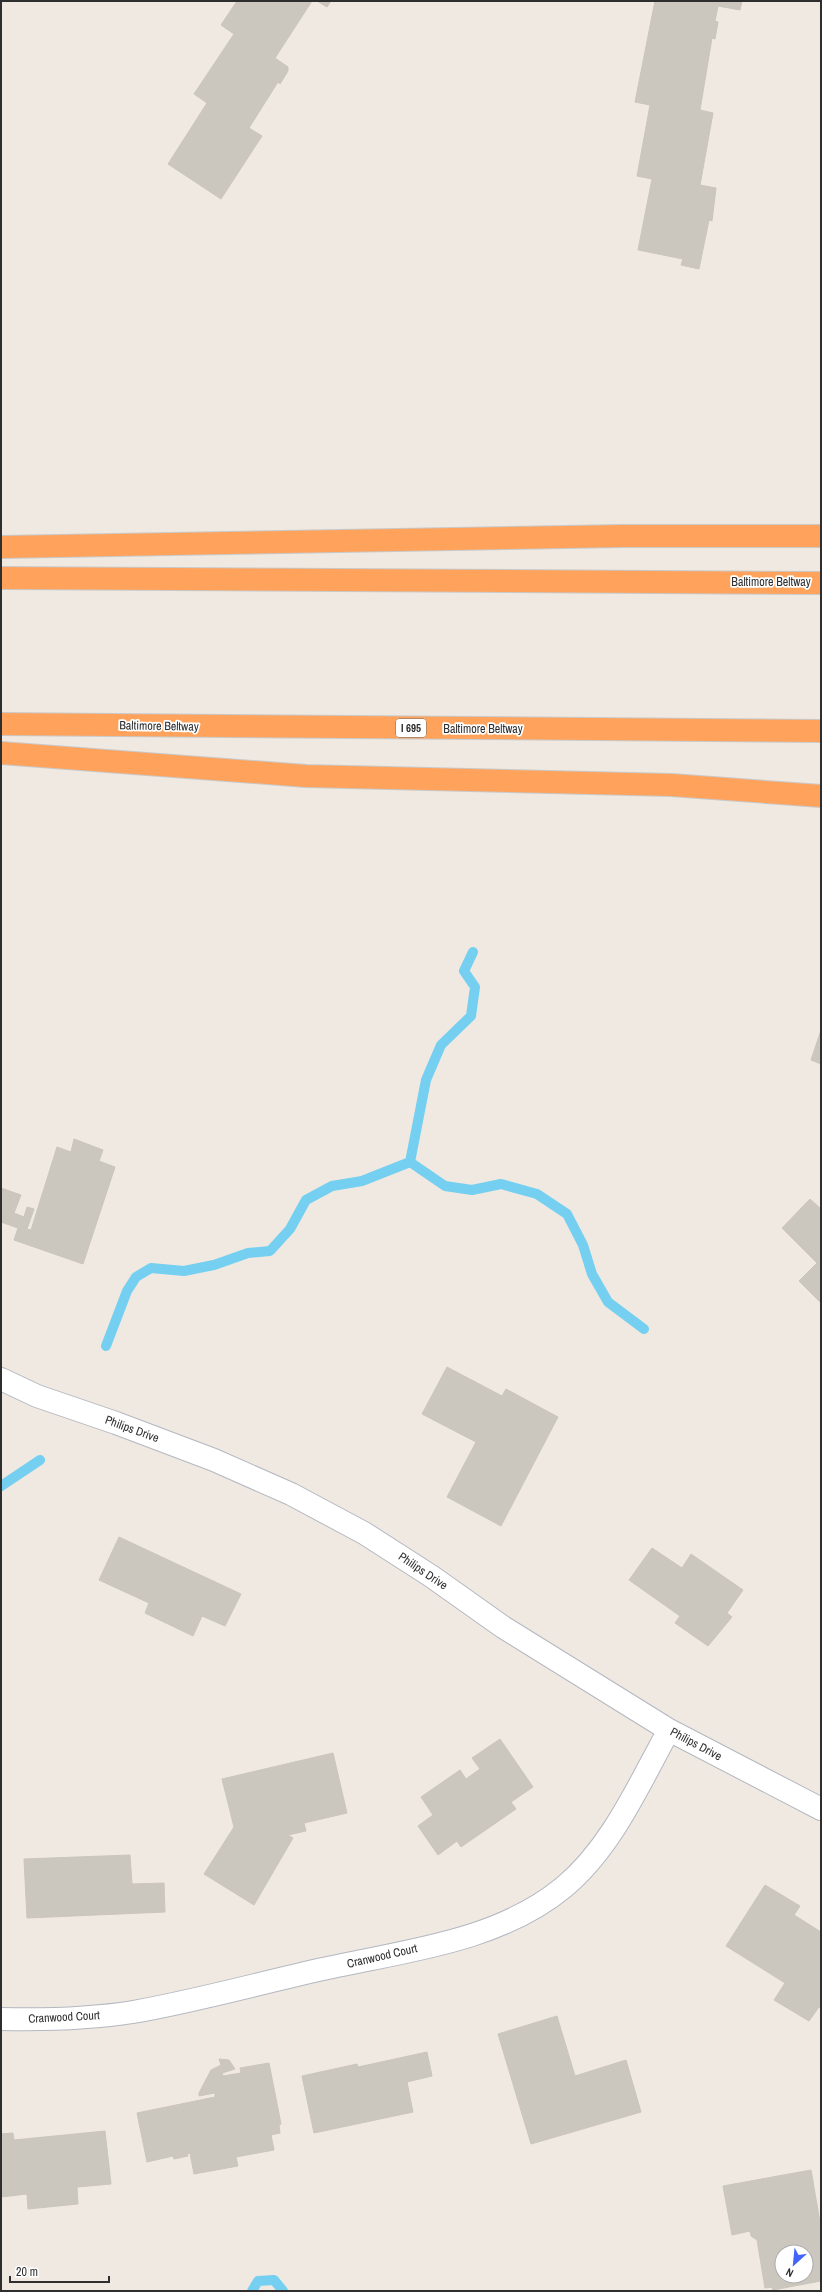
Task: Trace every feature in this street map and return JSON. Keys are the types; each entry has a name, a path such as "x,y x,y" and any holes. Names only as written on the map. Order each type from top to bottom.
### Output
{"highway":[{"path":"1,547 615,536 821,536"},
{"name":"Baltimore Beltway","path":"1,578 821,583"},
{"name":"Baltimore Beltway","path":"1,724 821,731"},
{"path":"1,753 306,776 671,785 821,796"}],"street":[{"name":"Philips Drive","path":"1,1380 37,1396 116,1423 214,1460 291,1494 364,1533 431,1576 503,1627 668,1730 821,1809"},
{"name":"Cranwood Court","path":"1,2019 60,2020 133,2012 432,1945 483,1931 534,1908 563,1888 593,1860 624,1812 668,1730"}],"building":[{"path":"237,1 312,1 275,58 288,67 288,71 280,84 278,82 249,128 262,136 221,199 168,164 207,103 194,94 234,34 221,25"},
{"path":"317,1 331,1 327,7"},
{"path":"655,1 742,1 740,10 718,6 715,21 718,22 715,39 712,38 700,110 713,113 700,185 716,188 712,221 709,220 699,269 681,265 683,259 638,250 652,179 637,176 650,105 635,102"},
{"path":"821,1030 821,1064 811,1060"},
{"path":"74,1139 103,1150 99,1161 115,1167 83,1264 14,1240 18,1228 1,1222 1,1188 21,1195 14,1213 24,1217 27,1207 34,1209 27,1229 31,1230 57,1147 71,1152"},
{"path":"810,1199 821,1209 821,1303 799,1281 817,1263 782,1228"},
{"path":"447,1367 502,1396 506,1389 558,1417 501,1526 447,1497 476,1442 422,1414"},
{"path":"119,1537 241,1594 225,1626 202,1616 193,1636 145,1613 149,1603 99,1580"},
{"path":"652,1548 682,1568 691,1554 743,1590 727,1613 732,1617 708,1646 675,1623 680,1616 629,1580"},
{"path":"500,1739 533,1787 511,1802 516,1809 461,1847 457,1841 438,1855 418,1826 433,1815 421,1797 460,1770 466,1779 480,1769 472,1758"},
{"path":"333,1753 347,1813 304,1823 306,1831 288,1835 293,1838 254,1905 204,1874 234,1827 222,1779"},
{"path":"130,1855 132,1884 164,1883 165,1912 27,1918 24,1859"},
{"path":"765,1885 800,1906 794,1915 821,1932 821,2008 819,2007 809,2021 774,2000 785,1983 726,1946"},
{"path":"557,2016 575,2076 626,2060 641,2112 531,2144 498,2034"},
{"path":"427,2052 432,2076 407,2082 413,2112 314,2133 302,2076 357,2064 358,2067"},
{"path":"219,2059 229,2060 235,2069 222,2073 223,2076 241,2073 240,2068 269,2063 281,2124 279,2125 280,2133 271,2135 274,2150 236,2157 238,2166 194,2174 190,2153 187,2154 188,2156 174,2159 173,2156 147,2162 137,2113 215,2097 215,2093 199,2096 199,2093 211,2070 221,2065"},
{"path":"105,2131 111,2184 77,2187 78,2204 28,2209 27,2194 1,2197 1,2134 13,2133 14,2140"},
{"path":"811,2170 821,2228 821,2281 814,2282 814,2244 774,2244 774,2284 805,2284 773,2290 772,2287 765,2288 757,2240 751,2236 750,2231 732,2235 723,2186"}],"waterway":[{"path":"410,1162 426,1080 441,1045 471,1016 475,987 464,971 473,952"},
{"path":"410,1162 445,1186 472,1190 501,1184 537,1194 567,1214 583,1245 592,1274 608,1302 644,1329"},
{"path":"106,1346 127,1291 136,1277 151,1268 184,1271 214,1265 248,1253 270,1251 290,1229 306,1200 332,1186 362,1181 410,1162"},
{"path":"1,1486 40,1460"},
{"path":"252,2291 258,2281 274,2280 283,2291"}]}
